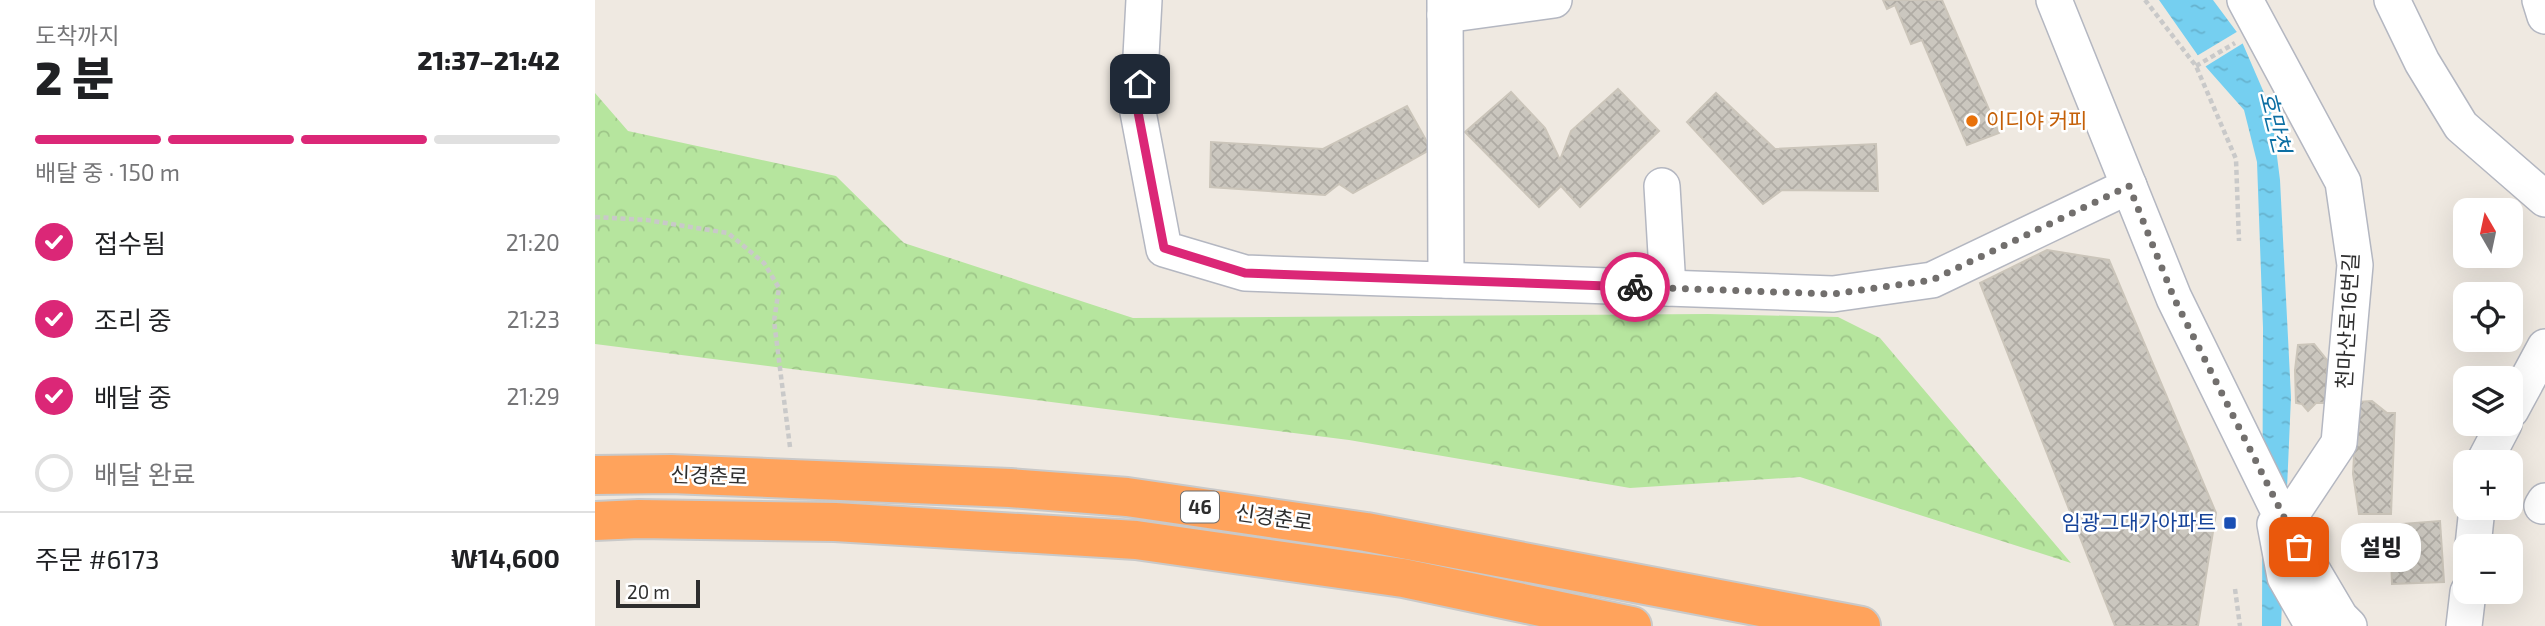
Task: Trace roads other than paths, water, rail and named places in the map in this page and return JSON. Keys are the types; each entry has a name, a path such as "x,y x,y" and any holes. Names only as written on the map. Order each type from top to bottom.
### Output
{"highway":[{"name":"신경춘로","path":"595,475 671,474 1010,488 1141,499 1366,532 1861,626"},
{"name":"신경춘로","path":"595,521 639,519 835,522 1136,540 1403,578 1632,626"}],"street":[{"path":"1144,0 1138,112 1164,248 1245,273 1833,294 1932,280 2129,186"},
{"path":"1445,280 1445,7 1554,0"},
{"path":"2054,0 2174,298 2285,524 2340,617 2349,626"},
{"name":"천마산로16번길","path":"2245,0 2343,183 2355,265 2339,443 2285,524"},
{"path":"2392,0 2422,62 2461,126 2545,199"},
{"path":"2540,0 2545,16"},
{"path":"1662,186 1668,288"},
{"path":"2523,398 2536,386 2545,347"},
{"path":"2270,493 2285,577 2313,626"},
{"path":"2464,626 2467,604"}],"water":[{"name":"호만천","path":"2159,0 2213,0 2239,35 2271,109 2280,180 2291,397 2281,626 2262,626 2263,328 2257,162 2244,110 2206,67"}],"place":[{"name":"이디야 커피","path":"1972,121"},
{"name":"임광그대가아파트","path":"2230,523"},
{"name":"설빙","path":"2299,547"}]}
